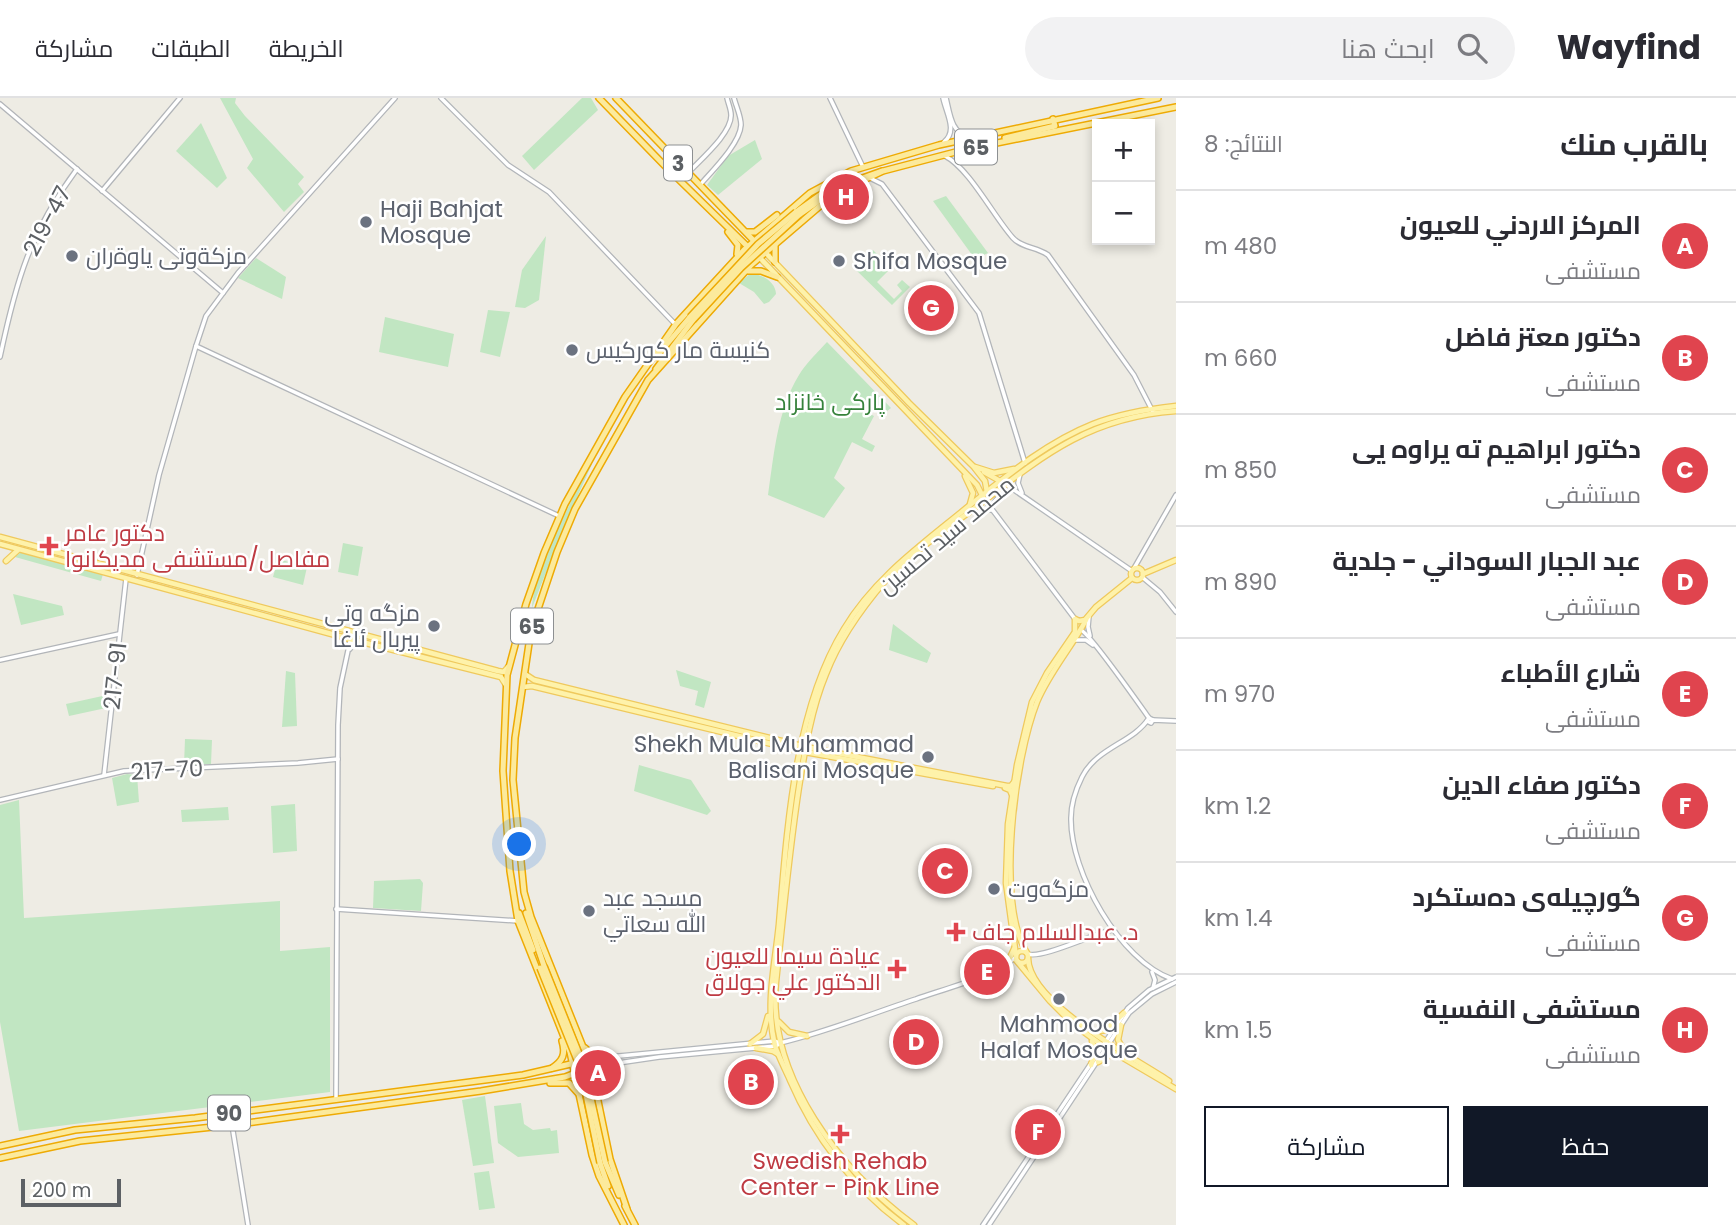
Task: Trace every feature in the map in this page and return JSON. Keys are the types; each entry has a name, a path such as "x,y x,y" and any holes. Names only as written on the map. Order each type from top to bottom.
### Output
{"highway":[{"name":"3","path":"599,98 760,258"},
{"name":"3","path":"616,98 765,252"},
{"name":"65","path":"578,1066 550,1005 518,921 504,780 506,685 526,604 559,516 608,425 676,324 722,272 747,246 800,200 828,183 862,167 939,145 1158,98"},
{"name":"65","path":"798,214 839,186 883,171 943,155 1176,107"},
{"path":"1070,128 1065,126 1065,120 1078,114"},
{"path":"980,147 988,142 1055,126 1053,119"},
{"path":"647,146 654,145 655,138"},
{"name":"65","path":"641,374 758,244 862,167"},
{"name":"65","path":"648,380 734,282 765,252 828,200 883,171"},
{"path":"740,227 749,233 754,232 800,200"},
{"path":"793,228 780,232 775,225 800,200"},
{"path":"718,219 739,247 722,272"},
{"path":"775,262 773,253 777,242"},
{"path":"702,318 737,277 738,272 730,267 717,279"},
{"path":"734,282 751,270 777,277"},
{"name":"65","path":"542,967 527,918 513,780 514,738 531,629 575,509 648,380 692,318"},
{"path":"526,604 528,612 537,609"},
{"path":"504,780 513,780"},
{"name":"65","path":"524,892 545,957 583,1046 578,1066 578,1087 592,1155 624,1225"},
{"name":"65","path":"514,897 581,1070 603,1163 621,1218"},
{"path":"548,1070 561,1062 564,1052 550,1005"},
{"path":"559,1026 569,1044 577,1042 579,1034"},
{"path":"578,1066 582,1047 579,1034"},
{"path":"583,1046 593,1055 610,1057"},
{"path":"601,1116 597,1072 604,1064"},
{"name":"65","path":"578,1066 593,1066 610,1159 627,1209"},
{"path":"558,1079 569,1073 568,1069 578,1066"},
{"path":"578,1066 596,1085"},
{"name":"90","path":"0,1158 80,1141 232,1125 537,1083 566,1077 578,1066"},
{"name":"90","path":"0,1146 75,1130 182,1120 593,1066"},
{"path":"537,1083 569,1083 576,1088 581,1099"},
{"path":"581,1099 585,1092 594,1093 601,1116"},
{"path":"195,1118 191,1124 197,1128"},
{"path":"181,1130 185,1124 182,1120"},
{"name":"65","path":"603,1163 635,1225"}],"main road":[{"path":"765,252 974,467 985,481 985,495"},
{"path":"760,258 985,495"},
{"name":"محمد سید تحسین","path":"777,1043 772,1012 803,749 826,674 843,638 887,579 1022,467 1102,425 1152,410 1176,409"},
{"path":"974,467 1001,473 1022,467 1093,424 1152,410"},
{"path":"807,1037 789,1032 781,1026 772,1012 770,999 782,884 803,749 821,674 844,628 873,589 897,564 968,507 1002,484 974,467"},
{"path":"962,469 972,491 968,507"},
{"path":"0,537 498,674 506,685"},
{"path":"0,544 353,640 498,674 509,666"},
{"path":"6,561 19,549"},
{"path":"1132,578 1138,580 1142,575 1176,560"},
{"path":"1142,575 1138,569 1133,570 1132,578 1110,594 1083,621 1075,619 1074,633 1047,673 1032,702 1008,827 1006,883 1016,957 1050,1001 1090,1037 1127,1054 1176,1087"},
{"path":"1090,613 1036,705 1011,835 1012,892 1017,934 1028,955 1032,975 1054,1000 1117,1054 1176,1087"},
{"path":"524,669 531,683 803,749 1007,788 1013,797"},
{"path":"521,690 531,683"},
{"path":"803,749 1007,786 1011,786 1015,781"},
{"path":"1007,964 1014,948"},
{"path":"1016,957 1021,950 1028,955"},
{"path":"1016,957 1023,963 1028,955"},
{"path":"750,1044 763,1034 772,1012"},
{"path":"1087,1030 1102,1032 1124,1013"},
{"path":"1121,1026 1118,1040 1127,1054"},
{"path":"1090,1037 1095,1050 1091,1065"},
{"path":"777,1043 778,1054 803,1109 835,1159 872,1199 904,1225"},
{"path":"777,1043 830,1142 867,1185 914,1225"},
{"path":"756,1048 778,1054"},
{"path":"1098,1062 1117,1054"}],"street":[{"path":"102,191 180,98"},
{"path":"137,575 159,475 195,345 206,316 254,255 395,98"},
{"path":"441,98 508,165 549,192 676,324"},
{"path":"688,173 716,144 729,124 731,114 727,98"},
{"path":"700,186 740,131 734,98"},
{"path":"830,98 862,167"},
{"path":"944,98 957,132 971,137"},
{"path":"1127,105 1137,98"},
{"path":"0,104 223,293"},
{"path":"939,145 951,133 947,108"},
{"path":"959,167 957,156 980,147"},
{"path":"943,155 959,167 1014,239 1048,255 1127,364 1152,410"},
{"name":"219-47","path":"0,357 12,304 33,239 48,210 77,169"},
{"path":"882,184 883,171"},
{"path":"870,178 882,184 979,313 1022,467 1018,480 1023,495"},
{"path":"195,345 559,516"},
{"path":"1002,484 1014,489 1133,570 1176,495"},
{"path":"991,510 992,505 1006,490 1014,489"},
{"path":"985,495 991,510 1075,619"},
{"path":"1142,575 1176,612"},
{"name":"217-91","path":"104,775 126,577"},
{"path":"1090,613 1088,628 1091,638"},
{"path":"1074,633 1085,631 1151,721"},
{"path":"336,1100 338,759 341,688 354,633"},
{"path":"0,660 119,634"},
{"path":"1073,641 1086,640 1098,650"},
{"path":"1027,1165 1091,1065 1135,1006 1154,990 1155,978 1151,970 1112,930 1090,890 1077,854 1071,818 1072,805 1082,776 1093,761 1108,748 1151,721 1176,720"},
{"name":"217-70","path":"0,800 104,775 140,770 338,759"},
{"path":"336,909 518,921"},
{"path":"1028,955 1037,956 1112,930"},
{"path":"593,1066 756,1048 807,1037 936,993 1007,964 1016,957"},
{"path":"1151,970 1175,979"},
{"path":"983,1225 1098,1062 1131,1004 1175,979"},
{"path":"578,1066 610,1057 777,1043"},
{"path":"232,1125 248,1225"},
{"path":"989,1225 1009,1191"}],"green space":[{"path":"220,98 236,98 235,103 245,116 304,177 298,184 304,192 284,212 247,168 253,159"},
{"path":"582,98 591,98 598,110 534,170 522,156"},
{"path":"201,123 227,178 217,188 176,151"},
{"path":"755,140 762,159 718,195 707,185 728,156"},
{"path":"946,196 988,253 975,259 933,201"},
{"path":"546,236 539,300 525,308 515,307 522,270"},
{"path":"873,250 891,268 877,282 894,299 902,291 897,285 902,280 910,287 892,305 855,269"},
{"path":"256,258 286,277 282,299 238,278"},
{"path":"750,274 771,282 776,294 769,302 764,304 754,292 739,283"},
{"path":"488,310 510,312 500,357 480,352"},
{"path":"385,317 454,334 448,367 379,352"},
{"name":"پارکی خانزاد","path":"827,342 891,408 883,414 871,408 868,413 874,416 862,439 875,446 872,452 852,442 834,478 845,488 824,518 768,495 786,403 802,371"},
{"path":"592,464 532,608 546,556"},
{"path":"343,543 363,547 358,576 338,572"},
{"path":"21,552 103,574 101,581 15,557"},
{"path":"278,559 307,567 303,585 273,577"},
{"path":"13,594 62,606 64,615 21,625"},
{"path":"893,624 931,653 927,663 889,650"},
{"path":"676,670 711,682 704,708 695,705 698,691 680,686"},
{"path":"286,671 295,673 297,726 282,727"},
{"path":"107,695 106,708 69,716 66,704"},
{"path":"185,739 212,740 211,764 184,765"},
{"path":"639,765 691,780 711,811 707,815 634,791"},
{"path":"127,774 137,775 139,802 117,806 112,778"},
{"path":"19,800 24,918 280,901 280,951 330,947 330,1092 19,1131 0,1022 0,805"},
{"path":"295,804 297,851 273,853 271,806"},
{"path":"228,807 229,820 182,822 181,810"},
{"path":"420,879 423,883 421,911 373,908 374,881"},
{"path":"485,1096 494,1163 473,1166 462,1100"},
{"path":"521,1103 524,1124 533,1130 557,1130 559,1153 518,1157 498,1143 494,1106"},
{"path":"489,1171 495,1208 479,1210 474,1173"}],"place":[{"name":"مستشفى النفسية","path":"846,197"},
{"name":"Haji Bahjat Mosque","path":"366,222"},
{"name":"مزكةوتى ياوةران","path":"72,256"},
{"name":"Shifa Mosque","path":"839,261"},
{"name":"گورچیله‌ی ده‌ستكرد","path":"931,308"},
{"name":"كنيسة مار كوركيس","path":"572,350"},
{"name":"دكتور عامر مفاصل/مستشفى مديكانوا","path":"49,546"},
{"name":"مزگه وتى پيربال ئاغا","path":"434,626"},
{"name":"Shekh Mula Muhammad Balisani Mosque","path":"928,757"},
{"name":"دكتور ابراهيم ته يراوه يى","path":"945,871"},
{"name":"مزگه‌وت","path":"994,889"},
{"name":"مسجد عبد الله سعاتي","path":"589,911"},
{"name":"د. عبدالسلام جاف","path":"956,932"},
{"name":"عيادة سيما للعيون الدكتور علي جولاق","path":"897,969"},
{"name":"شارع الأطباء","path":"987,972"},
{"name":"Mahmood Halaf Mosque","path":"1059,999"},
{"name":"عبد الجبار السوداني - جلدية","path":"916,1042"},
{"name":"المركز الاردني للعيون","path":"598,1073"},
{"name":"دكتور معتز فاضل","path":"751,1082"},
{"name":"دكتور صفاء الدين","path":"1038,1132"},
{"name":"Swedish Rehab Center - Pink Line","path":"840,1134"}]}
